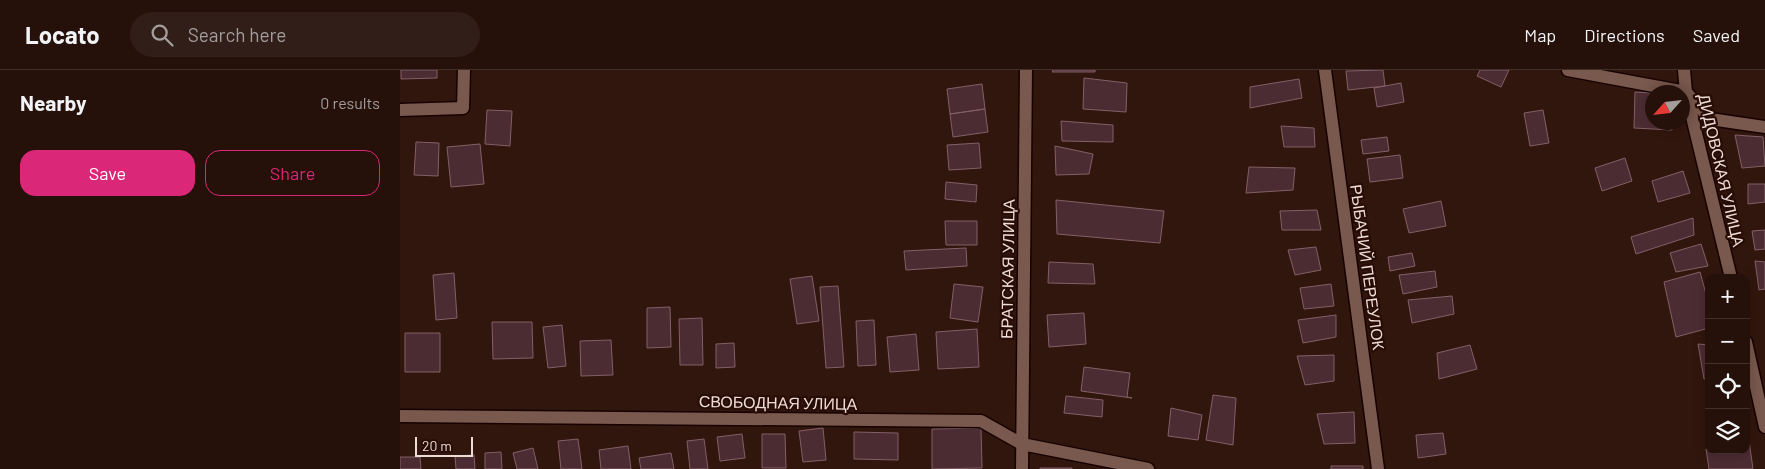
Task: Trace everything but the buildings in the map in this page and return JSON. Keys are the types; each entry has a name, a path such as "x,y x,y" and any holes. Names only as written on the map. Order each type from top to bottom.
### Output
{"street":[{"path":"400,110 463,108 464,70"},
{"name":"БРАТСКАЯ УЛИЦА","path":"1022,469 1026,70"},
{"name":"РЫБАЧИЙ ПЕРЕУЛОК","path":"1325,70 1378,469"},
{"path":"1568,70 1648,85"},
{"name":"ДИДОВСКАЯ УЛИЦА","path":"1684,70 1685,85"},
{"path":"1690,96 1710,118 1765,127"},
{"name":"ДИДОВСКАЯ УЛИЦА","path":"1690,109 1730,274"},
{"path":"1750,360 1765,427"},
{"name":"СВОБОДНАЯ УЛИЦА","path":"400,416 553,415 981,421 1022,444 1148,469"}]}
